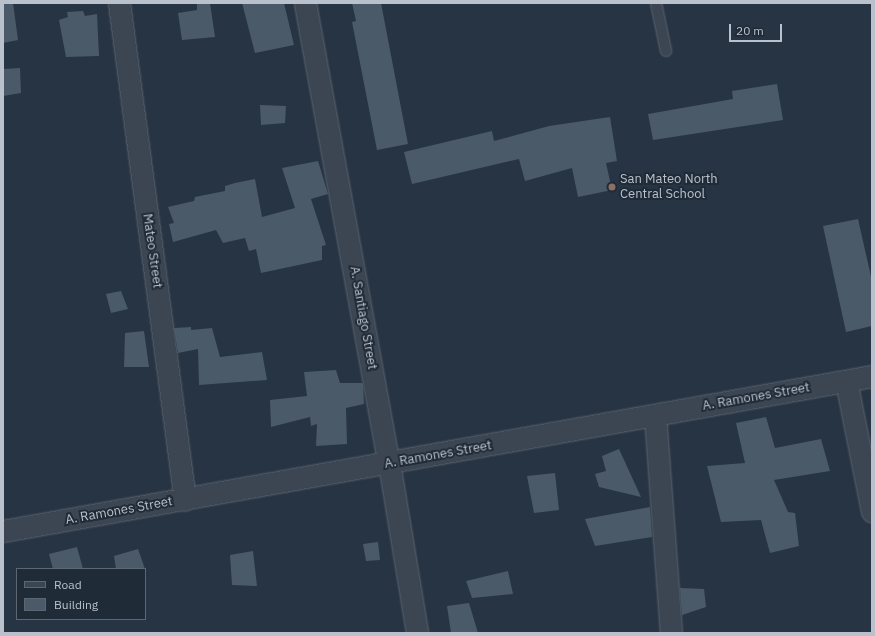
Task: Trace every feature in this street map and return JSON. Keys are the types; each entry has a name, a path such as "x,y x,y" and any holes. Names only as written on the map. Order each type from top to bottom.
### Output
{"street":[{"name":"Mateo Street","path":"118,3 185,500"},
{"name":"A. Santiago Street","path":"305,3 390,464 417,633"},
{"name":"A. Ramones Street","path":"3,531 390,464 872,376"},
{"path":"846,381 872,511"},
{"path":"655,415 671,633"}],"lane":[{"path":"656,3 666,51"}],"building":[{"path":"3,3 13,3 18,40 3,43"},
{"path":"197,3 210,3 215,37 182,40 178,13 197,10"},
{"path":"242,3 284,3 294,45 255,53"},
{"path":"352,3 381,3 408,144 377,150 352,22 356,21"},
{"path":"83,11 85,16 97,14 99,56 66,57 59,20 68,17 67,12"},
{"path":"20,68 21,93 3,96 3,69"},
{"path":"777,84 783,120 653,140 648,114 733,99 732,91"},
{"path":"260,105 286,106 285,123 261,125"},
{"path":"610,117 617,161 606,163 612,190 578,197 572,168 525,181 519,159 412,184 404,152 492,131 494,141 549,126"},
{"path":"318,161 328,194 311,199 326,245 322,246 322,260 261,273 256,249 249,251 245,238 223,243 216,230 173,242 169,224 174,223 168,207 194,201 195,197 225,191 225,186 255,179 262,217 295,208 282,168"},
{"path":"858,219 872,281 872,326 846,332 823,226"},
{"path":"121,291 128,309 111,313 106,294"},
{"path":"191,327 191,330 212,328 220,357 262,352 267,380 199,385 198,349 178,353 174,328"},
{"path":"144,331 149,367 124,367 125,333"},
{"path":"336,370 340,383 362,383 363,385 364,404 346,408 347,444 316,446 317,424 311,426 310,417 271,427 270,400 307,396 304,372"},
{"path":"766,417 775,448 821,439 830,471 774,480 788,512 795,513 799,546 770,553 761,520 721,522 707,466 745,463 736,423"},
{"path":"619,449 641,497 599,487 595,474 606,471 602,456"},
{"path":"555,473 559,510 534,513 527,476"},
{"path":"650,507 652,537 595,546 585,519"},
{"path":"378,542 380,560 366,561 363,544"},
{"path":"77,547 83,568 53,568 49,554"},
{"path":"138,549 145,568 116,568 114,556"},
{"path":"253,551 257,586 232,585 230,555"},
{"path":"508,571 513,594 472,598 466,581"},
{"path":"680,588 704,589 706,607 682,615"},
{"path":"469,603 478,633 451,633 447,606"}],"place":[{"name":"San Mateo North Central School","path":"612,187"}]}
